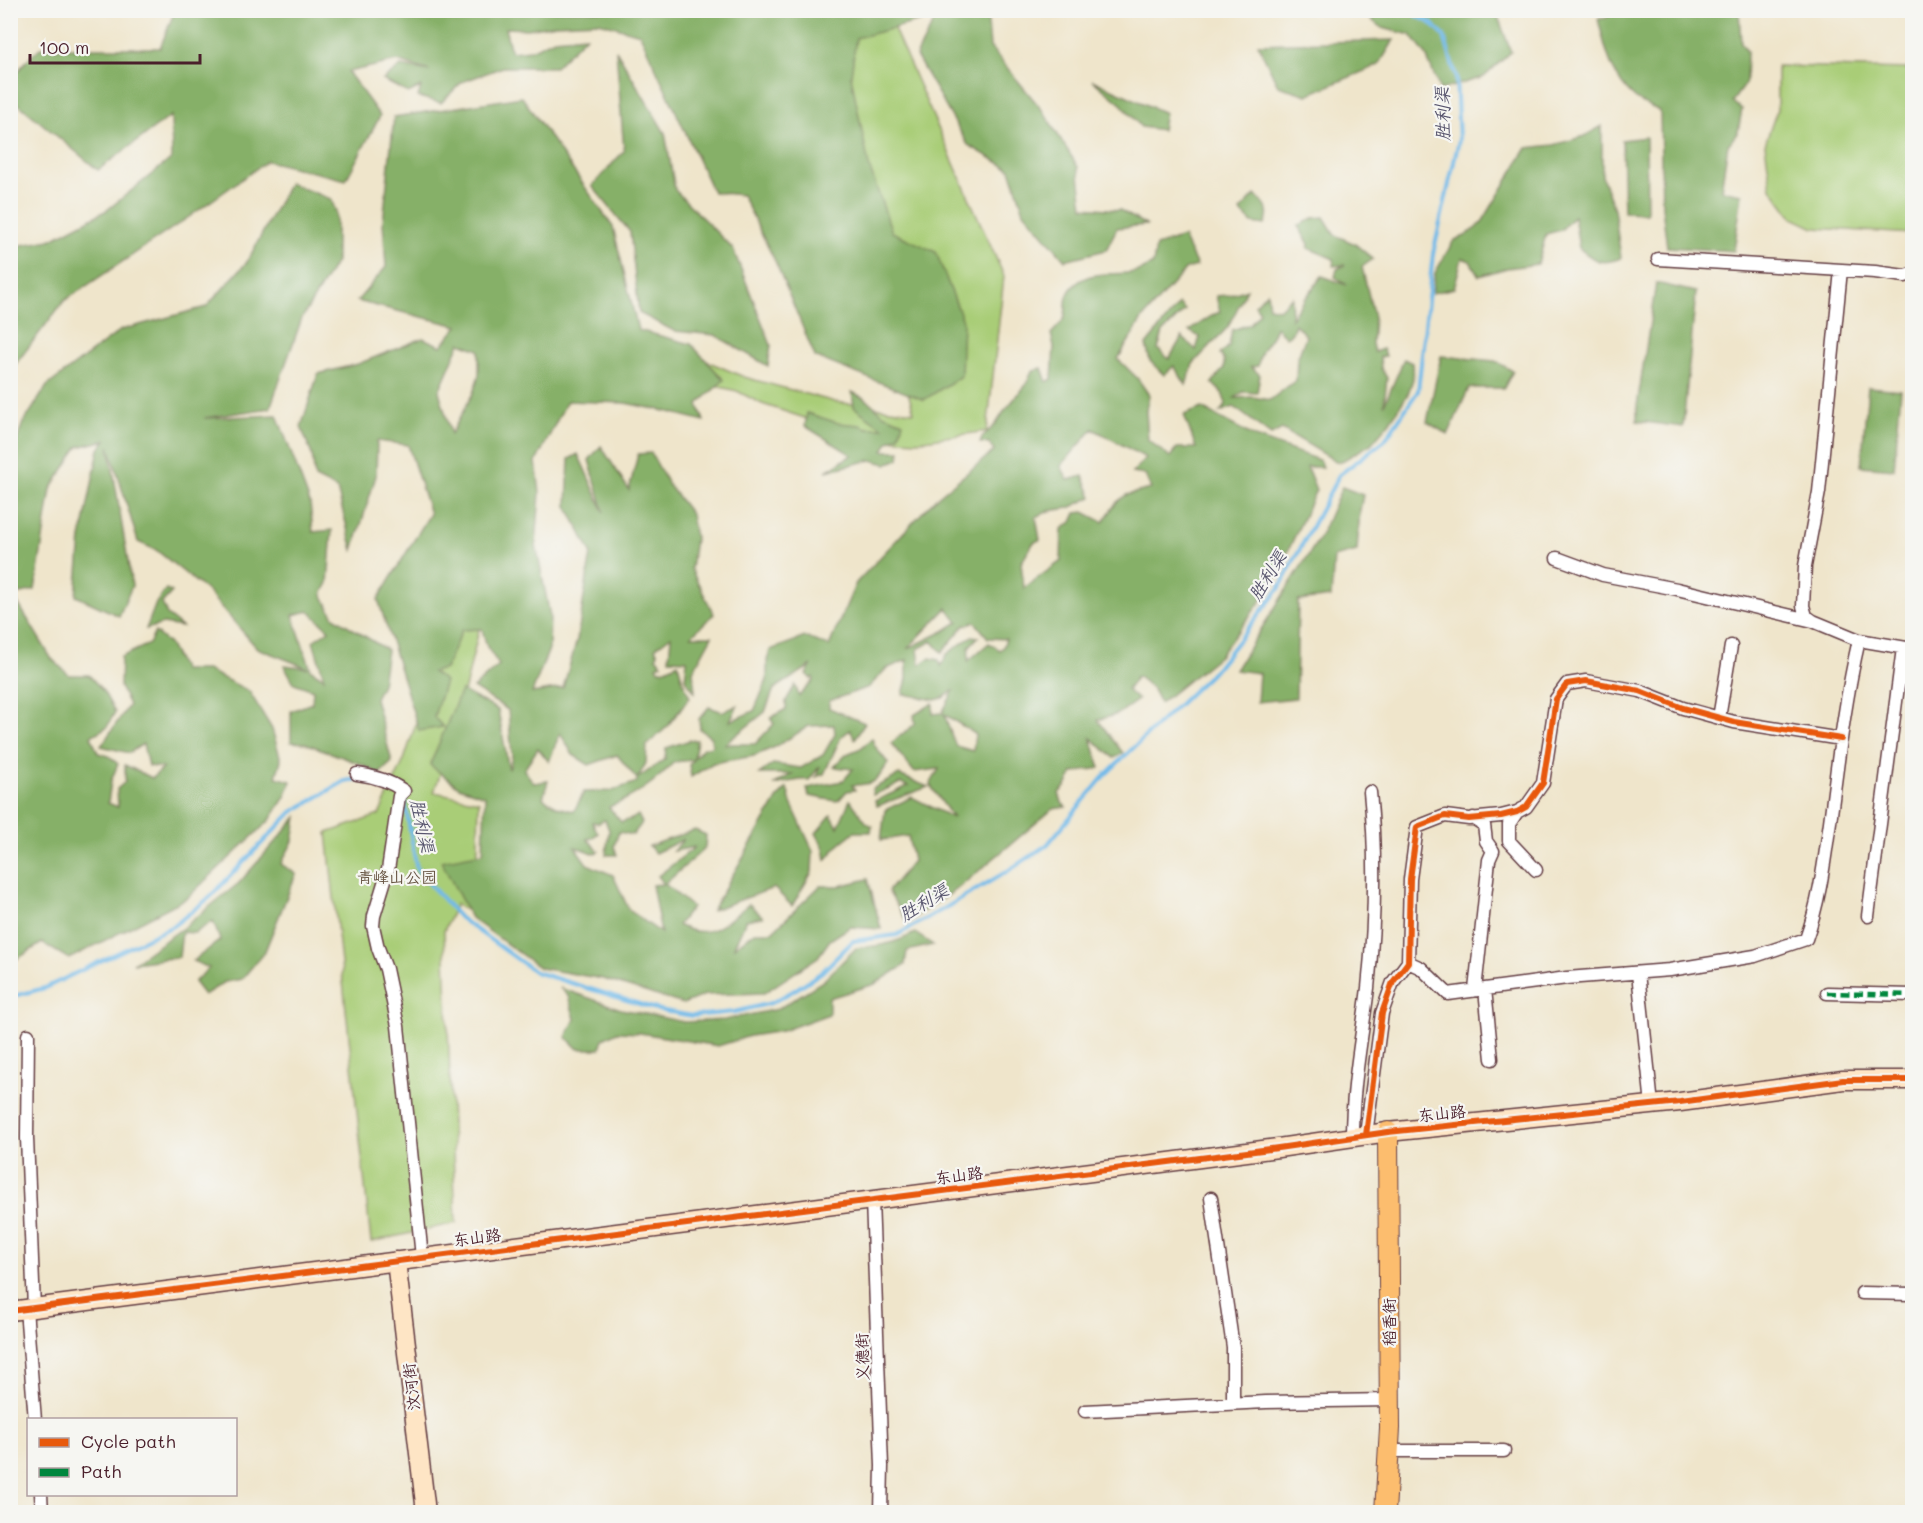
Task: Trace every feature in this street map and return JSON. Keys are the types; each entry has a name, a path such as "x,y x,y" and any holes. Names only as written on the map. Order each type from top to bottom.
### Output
{"main road":[{"name":"稻香街","path":"1385,1512 1390,1401 1388,1132"}],"street":[{"path":"1658,259 1749,263 1905,276 1912,274"},
{"path":"1813,621 1806,616 1802,600 1804,575 1819,492 1841,270"},
{"path":"1557,558 1604,575 1677,589 1813,621 1859,640 1908,648 1868,916"},
{"path":"1408,962 1421,968 1448,994 1567,978 1670,970 1755,956 1806,939 1821,885 1841,739 1859,640"},
{"path":"1719,717 1731,646"},
{"path":"1359,1136 1382,1013 1393,982 1408,962 1410,879 1417,827 1445,816 1473,818 1517,812 1526,807 1543,783 1556,699 1567,684 1586,681 1640,691 1683,708 1719,717 1841,739"},
{"path":"357,774 373,776 404,790 399,796 388,870 373,926 398,1026 422,1257"},
{"path":"1359,1136 1352,1109 1368,988 1376,886 1371,792"},
{"path":"1517,812 1509,824 1509,841 1536,870"},
{"path":"1473,818 1484,825 1486,841 1493,851 1489,860 1480,989 1492,1059"},
{"path":"1638,973 1652,1105"},
{"path":"1827,993 1912,995"},
{"path":"28,1035 24,1309 35,1418"},
{"name":"东山路","path":"24,1309 1388,1132 1652,1105 1843,1080 1912,1080"},
{"path":"1211,1198 1233,1347 1233,1403"},
{"name":"义德街","path":"872,1200 882,1466 881,1512"},
{"name":"汶河街","path":"396,1261 426,1512"},
{"path":"1862,1293 1912,1294"},
{"path":"1085,1411 1233,1403 1390,1401"},
{"path":"1389,1451 1504,1451"},
{"path":"40,1496 42,1512"}],"green space":[{"path":"175,10 926,11 932,18 856,38 851,76 869,166 892,232 936,252 963,321 961,376 924,400 815,357 776,263 742,195 713,192 640,34 599,22 556,24 528,29 505,28 511,52 531,50 554,39 586,36 555,67 503,67 462,82 441,103 418,97 421,87 408,93 383,80 401,66 430,71 397,61 348,72 380,116 346,180 267,161 189,217 64,301 11,370 11,247 50,240 107,210 172,158 171,116 98,170 11,98 13,82 24,64 40,48 160,48"},
{"path":"940,10 987,11 990,47 1043,111 1078,167 1083,207 1120,210 1146,225 1117,228 1106,250 1065,260 1024,212 1010,169 968,145 916,56"},
{"name":"青峰山公园","path":"886,11 1004,276 987,431 917,441 865,438 762,404 737,391 643,369 580,382 541,428 500,541 455,731 434,792 479,801 477,885 539,957 456,904 444,931 456,1223 371,1242 327,833 379,815 404,760 452,613 548,367 679,349 744,377 835,402 914,412 875,286 746,70"},
{"path":"1360,11 1496,11 1511,52 1484,77 1440,90 1426,55 1411,35 1382,28"},
{"path":"1614,11 1739,11 1741,43 1747,51 1746,82 1732,102 1742,109 1738,132 1728,145 1721,190 1742,194 1734,251 1667,247 1662,207 1660,111 1635,98 1615,72 1606,51 1598,19 1606,18"},
{"path":"1394,40 1379,65 1307,95 1278,86 1258,44"},
{"path":"616,50 665,133 675,190 733,249 771,345 768,366 715,335 674,331 639,313 630,232 592,186 624,151"},
{"path":"1777,66 1912,69 1912,234 1814,228 1793,218 1771,188 1765,144 1777,110"},
{"path":"1092,80 1165,113 1162,130 1141,127 1122,105"},
{"path":"522,97 613,227 638,330 691,344 724,380 698,404 704,421 625,403 567,401 536,462 540,493 536,545 550,616 549,649 532,693 563,688 577,640 591,553 567,506 569,459 578,454 604,512 589,460 601,446 629,490 638,454 651,453 668,484 691,514 695,538 691,569 714,614 691,636 712,636 693,671 695,692 685,679 687,660 669,659 671,636 655,648 658,653 656,657 662,664 657,666 659,670 678,663 690,697 666,728 647,745 646,763 638,778 665,759 666,748 697,740 694,758 703,748 712,746 711,738 700,729 699,719 709,707 723,712 738,705 730,721 754,711 767,680 767,660 770,650 805,637 829,646 856,583 935,499 994,451 989,443 980,443 982,437 996,424 1026,385 1032,371 1042,368 1047,382 1052,379 1054,346 1051,334 1064,318 1067,296 1077,283 1090,276 1131,273 1144,269 1153,264 1156,246 1183,237 1197,266 1186,269 1142,319 1118,359 1138,379 1149,395 1146,411 1148,440 1170,457 1177,448 1196,448 1184,415 1202,408 1255,437 1319,460 1323,467 1307,467 1316,490 1271,588 1219,656 1160,703 1152,688 1137,676 1127,690 1138,700 1118,714 1098,720 1123,753 1114,758 1091,738 1100,768 1073,773 1059,793 1066,807 1053,809 956,890 907,922 888,891 913,861 908,836 881,840 885,810 912,797 953,818 930,785 939,769 914,772 891,743 915,724 914,715 933,703 933,714 942,713 954,690 943,698 935,700 903,694 907,679 907,660 886,669 869,687 829,701 829,708 865,723 855,739 850,730 841,737 824,774 816,777 820,766 809,780 773,785 792,774 759,774 773,764 801,768 823,755 835,734 834,725 809,726 775,747 754,756 713,763 691,777 689,765 693,760 674,762 644,788 609,807 621,822 638,815 642,823 633,835 619,832 614,846 617,855 606,855 609,830 605,820 598,823 592,822 598,833 587,839 599,851 596,854 575,847 587,864 613,875 629,910 661,933 652,885 664,884 658,876 695,847 673,851 684,839 655,853 649,846 695,830 706,835 705,848 665,884 692,907 678,925 699,932 708,931 724,923 749,904 763,917 746,920 734,947 755,932 772,932 820,886 839,886 868,879 881,929 850,927 830,940 818,957 764,993 705,995 683,1004 603,979 540,968 471,918 441,861 483,853 485,796 459,787 430,765 461,690 498,710 509,770 512,756 508,710 473,688 499,665 487,647 482,629 462,630 445,669 432,672 445,681 434,717 443,727 419,731 378,599 430,514 408,445 377,441 376,476 353,550 337,489 315,478 312,455 301,427 318,374 358,364 423,338 441,346 458,326 357,301 386,267 383,222 394,117","holes":["460,343 479,350 479,375 473,393 451,434 439,391","1093,429 1146,458 1132,473 1145,475 1151,489 1126,495 1116,503 1103,522 1084,512 1076,513 1072,522 1062,529 1061,561 1024,588 1021,563 1034,542 1040,540 1036,517 1049,511 1069,508 1092,497 1083,476 1068,480 1061,466","947,608 958,622 907,649","975,622 988,638 1006,639 1000,650 989,643 968,661 969,647 978,637 972,636 947,654 941,666 939,660 930,658 920,665 918,649 932,641 942,652 964,626","812,665 806,674 814,680 799,696 795,685 786,701 786,709 770,718 774,724 755,744 725,744 765,712 774,689","944,714 975,734 973,751 956,746","560,733 573,755 589,765 617,755 637,782 611,791 584,792 574,811 558,807 543,798 548,781 534,783 524,770 538,748 549,762"]},
{"path":"1602,126 1602,176 1614,209 1621,258 1608,262 1598,261 1579,248 1574,216 1561,230 1546,234 1538,264 1507,268 1479,276 1470,261 1462,258 1454,288 1432,293 1435,273 1454,240 1465,236 1481,224 1527,148 1554,145 1585,136"},
{"path":"1646,137 1647,213 1624,212 1622,140"},
{"path":"289,183 331,199 336,212 336,262 302,318 270,408 204,418 277,415 310,503 313,532 332,530 328,583 322,594 334,617 387,650 382,684 375,698 392,762 379,774 363,765 305,743 291,742 291,711 312,703 313,690 294,683 284,665 308,668 257,648 207,591 156,550 138,542 109,446 132,586 119,616 76,596 81,538 99,449 106,440 78,447 51,489 35,590 13,595 51,658 69,675 89,675 103,691 115,712 107,727 91,736 98,753 109,756 118,764 111,781 108,803 118,807 117,789 125,782 125,765 152,778 163,768 148,766 143,744 129,753 101,746 129,705 120,687 121,657 149,644 155,632 169,644 183,670 207,670 249,691 272,729 281,760 276,777 291,781 285,797 270,820 187,898 69,959 42,943 11,963 10,463 22,425 47,386 121,330 206,307 247,262","holes":["309,611 329,630 313,641 324,678 311,670 293,615"]},
{"path":"1255,195 1266,208 1268,215 1265,225 1252,223 1240,211"},
{"path":"1324,217 1335,235 1355,244 1373,259 1362,267 1374,317 1372,344 1374,352 1383,349 1386,356 1380,357 1381,368 1387,378 1384,405 1404,359 1412,363 1413,379 1408,394 1389,423 1371,444 1339,463 1282,429 1271,435 1234,407 1220,412 1226,404 1222,393 1212,383 1224,368 1224,360 1220,354 1229,346 1232,330 1250,324 1260,312 1255,305 1267,292 1269,307 1279,309 1292,297 1291,318 1322,276 1347,285 1335,277 1337,269 1345,265 1333,266 1334,259 1308,248 1309,244 1298,226 1313,218","holes":["1295,324 1306,336 1297,360 1296,380 1270,400 1253,397 1235,398 1243,392 1257,393 1260,375 1251,367 1258,366 1261,353 1276,327 1286,337 1292,333"]},
{"path":"1656,283 1696,292 1683,427 1637,421 1637,406"},
{"path":"1247,289 1228,327 1193,364 1186,385 1174,366 1164,375 1150,361 1146,345 1179,304 1185,310 1163,332 1158,349 1169,359 1182,337 1196,350 1200,337 1189,331 1220,312 1216,296 1230,295"},
{"path":"1441,356 1495,361 1513,371 1504,388 1469,388 1448,435 1427,422"},
{"path":"1868,387 1901,390 1894,469 1861,466"},
{"path":"852,392 866,399 883,414 903,422 899,436 888,442 883,451 900,451 899,459 886,464 871,460 826,471 852,455 805,426 807,413 838,423 883,428 854,407"},
{"path":"1342,487 1363,495 1357,551 1334,557 1331,597 1298,601 1296,698 1257,702 1259,673 1235,670 1320,537"},
{"path":"166,589 172,592 162,603 167,615 182,627 163,624 146,629 156,603"},
{"path":"872,738 874,745 888,763 878,778 870,783 852,785 855,790 847,791 836,801 809,796 807,788 843,781 853,769 834,767 847,754 861,748"},
{"path":"899,775 928,787 877,806 875,801 908,786 901,783 873,795 872,789"},
{"path":"787,788 791,803 813,851 812,872 792,906 774,888 712,910 779,796"},
{"path":"850,800 866,822 872,826 871,832 854,832 840,843 826,860 824,848 816,833 831,815 838,827"},
{"path":"297,817 293,841 281,864 296,874 265,951 242,979 225,982 204,995 194,982 209,968 193,961 220,940 213,921 195,933 182,932 179,957 133,963 184,927 239,883"},
{"path":"915,933 933,945 907,951 905,965 875,984 829,998 829,1014 782,1031 750,1036 718,1046 640,1033 617,1032 603,1039 600,1049 578,1049 566,1037 575,1019 568,996 560,988 621,1009 684,1022 724,1020 778,1009 823,981 856,948 886,944"}],"waterway":[{"name":"胜利渠","path":"402,795 417,870 460,918 535,972 659,1010 692,1016 734,1012 771,1003 822,972 853,941 897,935 1011,869 1047,845 1105,775 1216,669 1279,589 1339,475 1385,440 1418,391 1433,254 1459,140 1456,77 1444,36 1431,23 1410,10"},
{"name":"胜利渠","path":"10,997 45,988 173,926 209,898 292,812 345,781 359,779"}],"marked path":[{"path":"1827,993 1912,995"}],"cycle path":[{"path":"1366,1135 1382,1013 1393,982 1408,962 1410,879 1417,827 1445,816 1469,819 1501,816 1526,807 1543,783 1556,699 1567,684 1586,681 1640,691 1683,708 1734,722 1841,739"},
{"path":"10,1311 1388,1132 1680,1102 1843,1080 1912,1080"}]}
